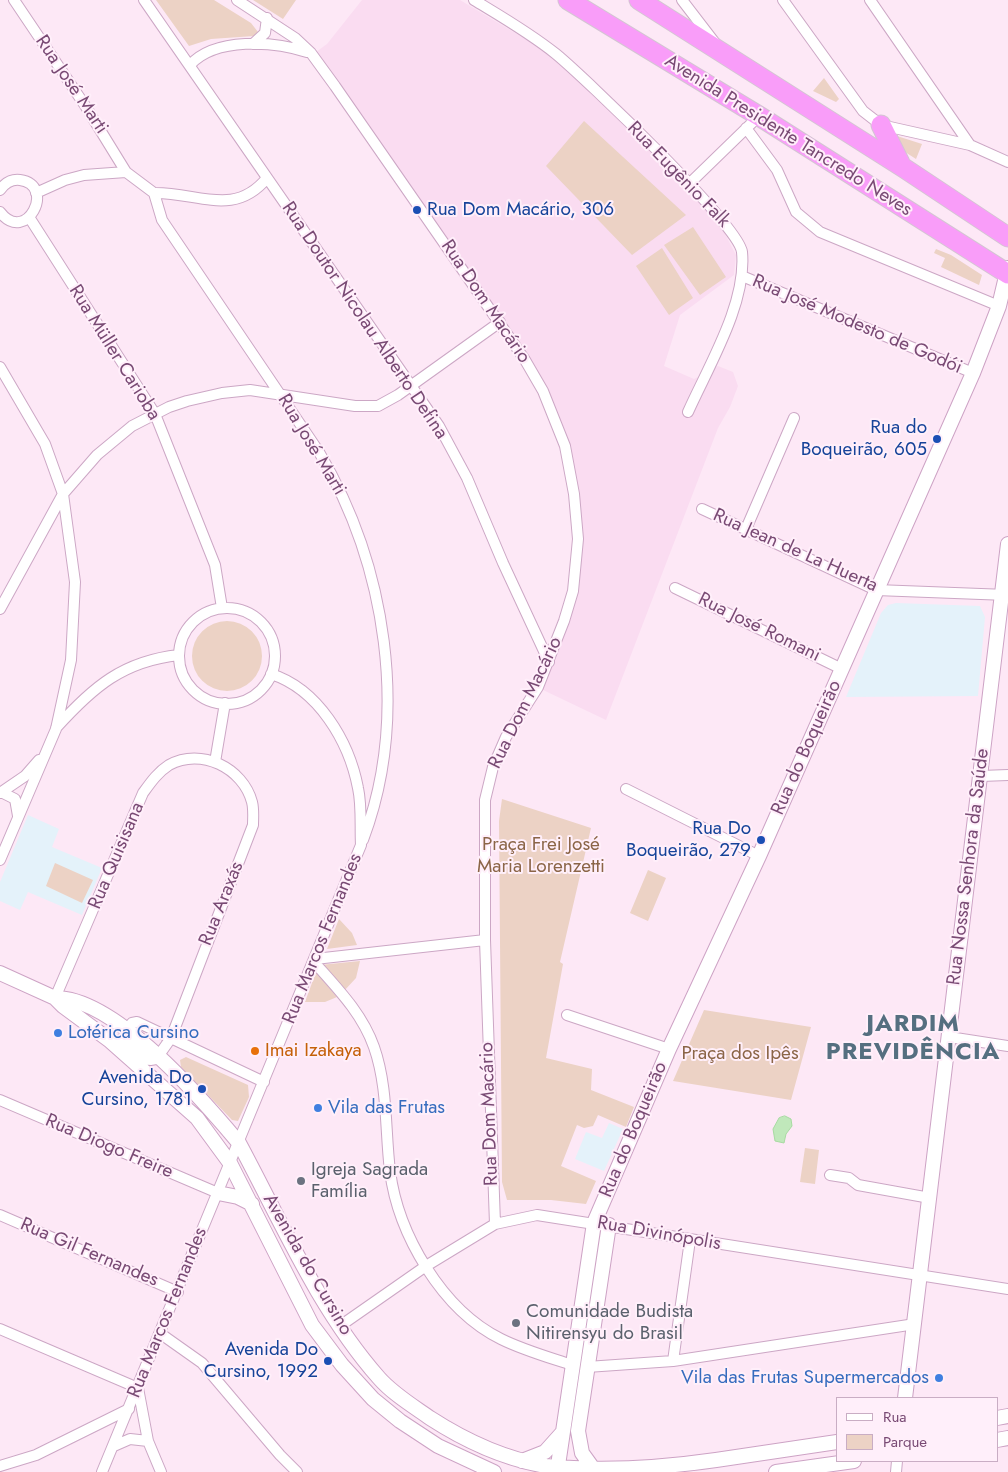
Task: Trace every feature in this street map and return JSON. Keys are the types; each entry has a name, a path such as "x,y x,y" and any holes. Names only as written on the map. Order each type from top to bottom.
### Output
{"highway":[{"name":"Avenida Presidente Tancredo Neves","path":"568,0 753,122 1008,272"},
{"name":"Avenida Presidente Tancredo Neves","path":"639,0 904,168 1008,237"},
{"path":"875,122 904,168"}],"main road":[{"path":"1004,308 1008,272"},
{"name":"Rua do Boqueirão","path":"557,1470 594,1223 669,1049 759,856 973,374 992,327 1004,308"},
{"name":"Rua Nossa Senhora da Saúde","path":"905,1397 1005,595 1008,544"},
{"name":"Avenida do Cursino","path":"0,973 55,998 62,1006 109,1040 196,1118 230,1163 312,1325 342,1365 374,1399 400,1421 438,1446 494,1472"},
{"name":"Avenida do Cursino","path":"55,998 66,998 77,1002 127,1029 159,1056 239,1143 324,1302 340,1326 381,1380 414,1407 450,1430 522,1461 557,1470 574,1471 662,1468 836,1442"},
{"path":"109,1040 129,1046 149,1059 159,1056"},
{"path":"218,1193 238,1197 252,1204"},
{"path":"595,1471 582,1453 578,1432 609,1225"},
{"path":"522,1461 545,1452 564,1428"},
{"path":"564,1428 574,1471"},
{"path":"776,1472 847,1462"}],"street":[{"name":"Rua José Marti","path":"14,0 96,122 126,172"},
{"name":"Rua Doutor Nicolau Alberto Defina","path":"144,0 439,426 468,478 502,563 549,662"},
{"name":"Rua Dom Macário","path":"237,0 295,38 311,53 500,322 543,391 565,446 573,487 578,539 577,569 564,621 549,662 533,697 506,737 493,767 485,800 485,940 495,1224"},
{"name":"Rua Eugênio Falk","path":"474,0 522,29 557,55 690,183 736,236 742,252 742,276 734,310 688,412"},
{"path":"682,0 720,50"},
{"path":"783,0 875,122 970,144 1008,162"},
{"path":"870,0 970,144"},
{"path":"252,45 265,33 267,18"},
{"path":"190,65 210,49 280,44 311,53"},
{"path":"690,183 753,122 796,212 820,232 1004,308"},
{"path":"36,193 65,180 84,175 126,172 154,193 170,193 217,201 241,198 258,189 267,178"},
{"path":"0,213 6,218 17,221 29,217 37,207 36,193 24,181 12,180 1,186"},
{"name":"Rua José Marti","path":"154,193 162,220 281,394 335,478 363,547 375,590 383,637 387,710 378,785 361,845"},
{"name":"Rua Müller Carioba","path":"29,217 155,414 215,565 222,608"},
{"name":"Rua José Modesto de Godói","path":"742,276 973,374"},
{"path":"0,609 63,494 86,466 132,426 187,401 222,393 258,390 373,406 384,404 500,322"},
{"path":"0,367 45,444 63,494 75,582 71,660 56,729 0,860"},
{"path":"746,529 794,418"},
{"name":"Rua Jean de La Huerta","path":"702,509 876,590 1005,595"},
{"name":"Rua José Romani","path":"675,588 842,669"},
{"path":"222,608 248,612 266,628 275,653 271,674 266,684 253,696 238,702 225,704 206,699 193,689 183,675 179,655 182,641 190,625 202,615 222,608"},
{"path":"56,729 82,699 136,664 147,660 179,655"},
{"name":"Rua Marcos Fernandes","path":"102,1472 161,1334 361,845 358,789 346,749 334,728 306,693 287,679 271,674"},
{"path":"64,695 82,699"},
{"path":"215,762 225,704"},
{"path":"18,819 16,800 1,793 25,776 47,749"},
{"name":"Rua Quisisana","path":"55,998 144,793 151,781 171,764 188,759 203,759 215,762"},
{"name":"Rua Araxás","path":"159,1056 171,1038 253,826 252,802 241,781 230,770 215,762"},
{"path":"981,776 1008,775"},
{"path":"626,789 759,856"},
{"path":"314,960 485,940"},
{"path":"314,960 361,1019 374,1046 382,1073 389,1162 396,1205 407,1233 426,1266 448,1297 488,1331 528,1350 572,1365"},
{"path":"567,1015 669,1049"},
{"path":"127,1029 132,1023 138,1022 264,1082"},
{"path":"949,1037 1008,1046"},
{"name":"Rua Diogo Freire","path":"0,1100 218,1193"},
{"path":"830,1175 849,1178 858,1185 930,1198"},
{"name":"Rua Gil Fernandes","path":"0,1215 178,1292"},
{"name":"Rua Divinópolis","path":"340,1326 426,1266 495,1224 537,1215 1008,1289"},
{"path":"673,1361 690,1240"},
{"path":"587,1367 673,1361 915,1324"},
{"path":"0,1330 138,1388 148,1441 161,1472"},
{"path":"161,1334 202,1363 280,1455 297,1472"},
{"path":"0,1466 36,1455 129,1409"},
{"path":"114,1446 130,1439 148,1441"}],"shaded area":[{"path":"362,0 460,0 537,46 574,75 694,196 724,232 736,255 734,275 680,315 664,366 694,379 718,366 733,372 738,386 730,407 718,428 606,720 541,689 576,593 579,492 542,383 494,306 316,52 327,44"},
{"path":"896,603 980,606 985,617 978,696 846,697 881,613 888,605"},
{"path":"28,815 59,829 52,847 102,868 82,915 28,892 20,910 0,901 0,882"},
{"path":"785,1116 791,1119 792,1126 786,1134 784,1143 775,1141 773,1129 779,1118"},
{"path":"609,1123 623,1129 604,1171 575,1159 586,1132 602,1138"}],"green space":[{"path":"156,0 214,0 251,23 258,32 254,36 211,39 189,46"},
{"path":"253,0 296,0 283,19"},
{"path":"824,78 839,99 836,102 813,91"},
{"path":"584,121 686,215 632,255 546,166"},
{"path":"897,136 922,144 916,159 894,145"},
{"path":"693,227 726,277 700,295 664,245"},
{"path":"662,248 693,298 669,315 636,266"},
{"path":"936,249 951,255 982,275 979,285 941,267 945,258 934,253"},
{"path":"234,621 247,627 256,636 260,642 262,656 260,670 252,681 241,689 220,691 213,689 202,681 194,670 192,649 194,642 202,631 213,623"},
{"name":"Praça Frei José Maria Lorenzetti","path":"502,799 591,828 560,962 563,964 546,1058 592,1069 591,1090 634,1107 626,1127 598,1115 593,1126 584,1128 577,1125 561,1166 596,1181 586,1204 551,1200 507,1200 502,1182 499,821"},
{"path":"55,863 93,880 82,903 46,886"},
{"path":"648,870 666,878 648,921 630,913"},
{"path":"339,919 352,933 357,945 327,949"},
{"path":"360,961 356,978 344,991 320,965"},
{"path":"316,972 337,997 325,1002 305,1002"},
{"name":"Praça dos Ipês","path":"704,1010 811,1027 791,1100 673,1081"},
{"path":"186,1057 248,1085 249,1097 238,1121 232,1120 181,1067 180,1060"},
{"path":"805,1148 819,1150 815,1184 800,1182"}],"place":[{"name":"Rua Dom Macário, 306","path":"417,210"},
{"name":"Rua do Boqueirão, 605","path":"937,439"},
{"name":"Rua Do Boqueirão, 279","path":"761,840"},
{"name":"Lotérica Cursino","path":"58,1033"},
{"name":"Imai Izakaya","path":"255,1051"},
{"name":"Avenida Do Cursino, 1781","path":"202,1089"},
{"name":"Vila das Frutas","path":"318,1108"},
{"name":"Igreja Sagrada Família","path":"301,1181"},
{"name":"Comunidade Budista Nitirensyu do Brasil","path":"516,1323"},
{"name":"Avenida Do Cursino, 1992","path":"328,1361"},
{"name":"Vila das Frutas Supermercados","path":"939,1378"}],"district":[{"name":"JARDIM PREVIDÊNCIA","path":"913,1039"}]}
